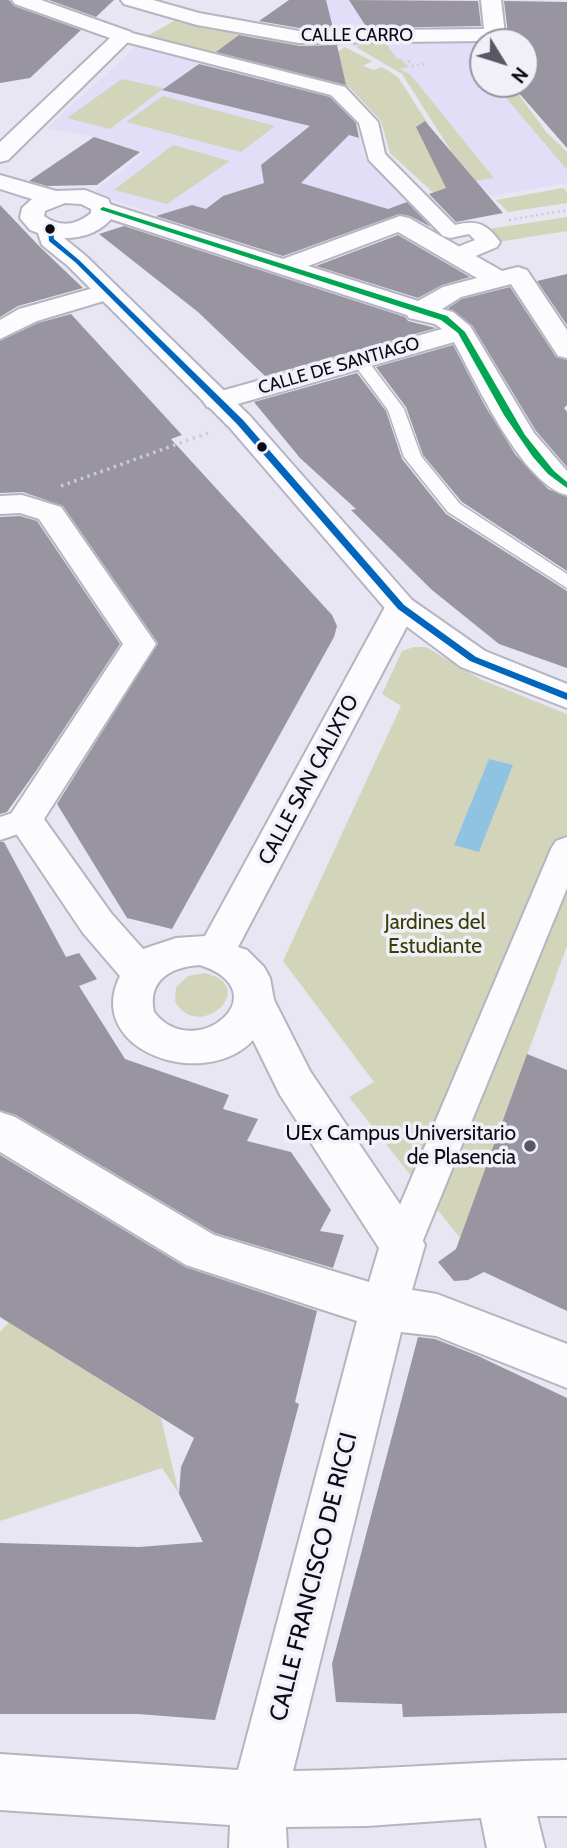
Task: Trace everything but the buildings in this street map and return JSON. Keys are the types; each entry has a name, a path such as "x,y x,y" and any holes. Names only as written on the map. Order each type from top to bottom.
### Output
{"street":[{"path":"22,0 124,36 338,91 368,122 376,156 450,232 474,227 489,242 458,255"},
{"name":"CALLE CARRO","path":"131,0 193,11 299,37 469,38"},
{"name":"CALLE CARRO","path":"491,0 494,28"},
{"path":"0,6 48,11"},
{"path":"0,155 124,36"},
{"path":"0,182 44,203 85,197 100,204 103,209 418,312 444,318 461,332 532,452 551,475 567,486"},
{"path":"44,203 32,218 36,223 50,229 82,228 100,220 103,209"},
{"path":"284,267 400,223 458,255 508,277 567,350"},
{"path":"77,261 78,238 82,228"},
{"path":"50,229 51,240 77,261 240,422 401,607 473,659 567,697"},
{"path":"418,312 452,292 508,277"},
{"path":"0,331 28,315 108,292"},
{"name":"CALLE DE SANTIAGO","path":"217,401 461,332"},
{"path":"11,504 50,513 140,644 13,825 141,974"},
{"name":"CALLE SAN CALIXTO","path":"216,952 401,607"},
{"path":"384,1308 402,1245 567,849"},
{"path":"255,1003 249,1019 237,1033 201,1048 181,1048 146,1033 136,1020 131,1004 133,989 141,974 152,963 166,955 200,950 216,952 234,960 246,972 254,986 255,1003 295,1083 402,1245"},
{"path":"220,1042 295,1083"},
{"path":"0,1130 202,1251 384,1308 437,1315 567,1366"},
{"name":"CALLE FRANCISCO DE RICCI","path":"258,1824 384,1308"},
{"path":"0,1782 258,1824 367,1797 567,1788"},
{"path":"503,1789 516,1848"}],"lane":[{"path":"359,360 396,409 413,457 454,508 567,582"}],"path":[{"path":"474,227 567,210"},
{"path":"11,504 240,422"}],"shaded area":[{"path":"299,0 544,0 544,4 499,1 503,28 469,28 469,98 506,98 567,170 567,183 491,196 476,181 493,177 411,75 389,67 356,47 339,43 333,47 296,40 303,31"},
{"path":"138,45 326,92 354,118 364,157 408,202 269,252 92,193 144,153 94,137 47,128"}],"green space":[{"path":"174,21 244,33 238,38 255,42 261,37 320,49 333,55 345,47 372,61 363,66 374,70 382,67 398,77 476,192 439,198 390,153 381,121 350,88 145,37"},
{"path":"384,41 397,59 401,59 409,67 400,69 411,75 494,178 476,181 451,151 402,74 356,47 366,42"},
{"path":"122,79 164,88 110,129 67,118"},
{"path":"163,96 275,126 241,152 126,122"},
{"path":"521,98 547,133 567,152 567,170 507,99"},
{"path":"173,145 230,161 167,204 114,190"},
{"path":"563,188 567,192 567,203 508,212 496,200"},
{"path":"567,217 567,231 498,242 489,229"},
{"name":"Jardines del Estudiante","path":"426,647 482,680 567,714 567,946 460,1238 349,1097 374,1082 283,961 401,706 382,694 402,651"},
{"path":"205,973 221,980 227,989 226,999 220,1008 209,1015 197,1017 185,1013 175,1001 176,987 188,976"},
{"path":"9,1322 161,1418 179,1494 162,1468 0,1521 0,1332"}],"water":[{"path":"489,759 513,765 479,852 454,845"}],"transit line":[{"path":"103,209 444,318 461,332 521,436 551,472 567,486"},
{"path":"50,229 51,240 77,261 240,422 401,607 473,659 567,697"}],"place":[{"name":"UEx Campus Universitario de Plasencia","path":"530,1146"}]}
